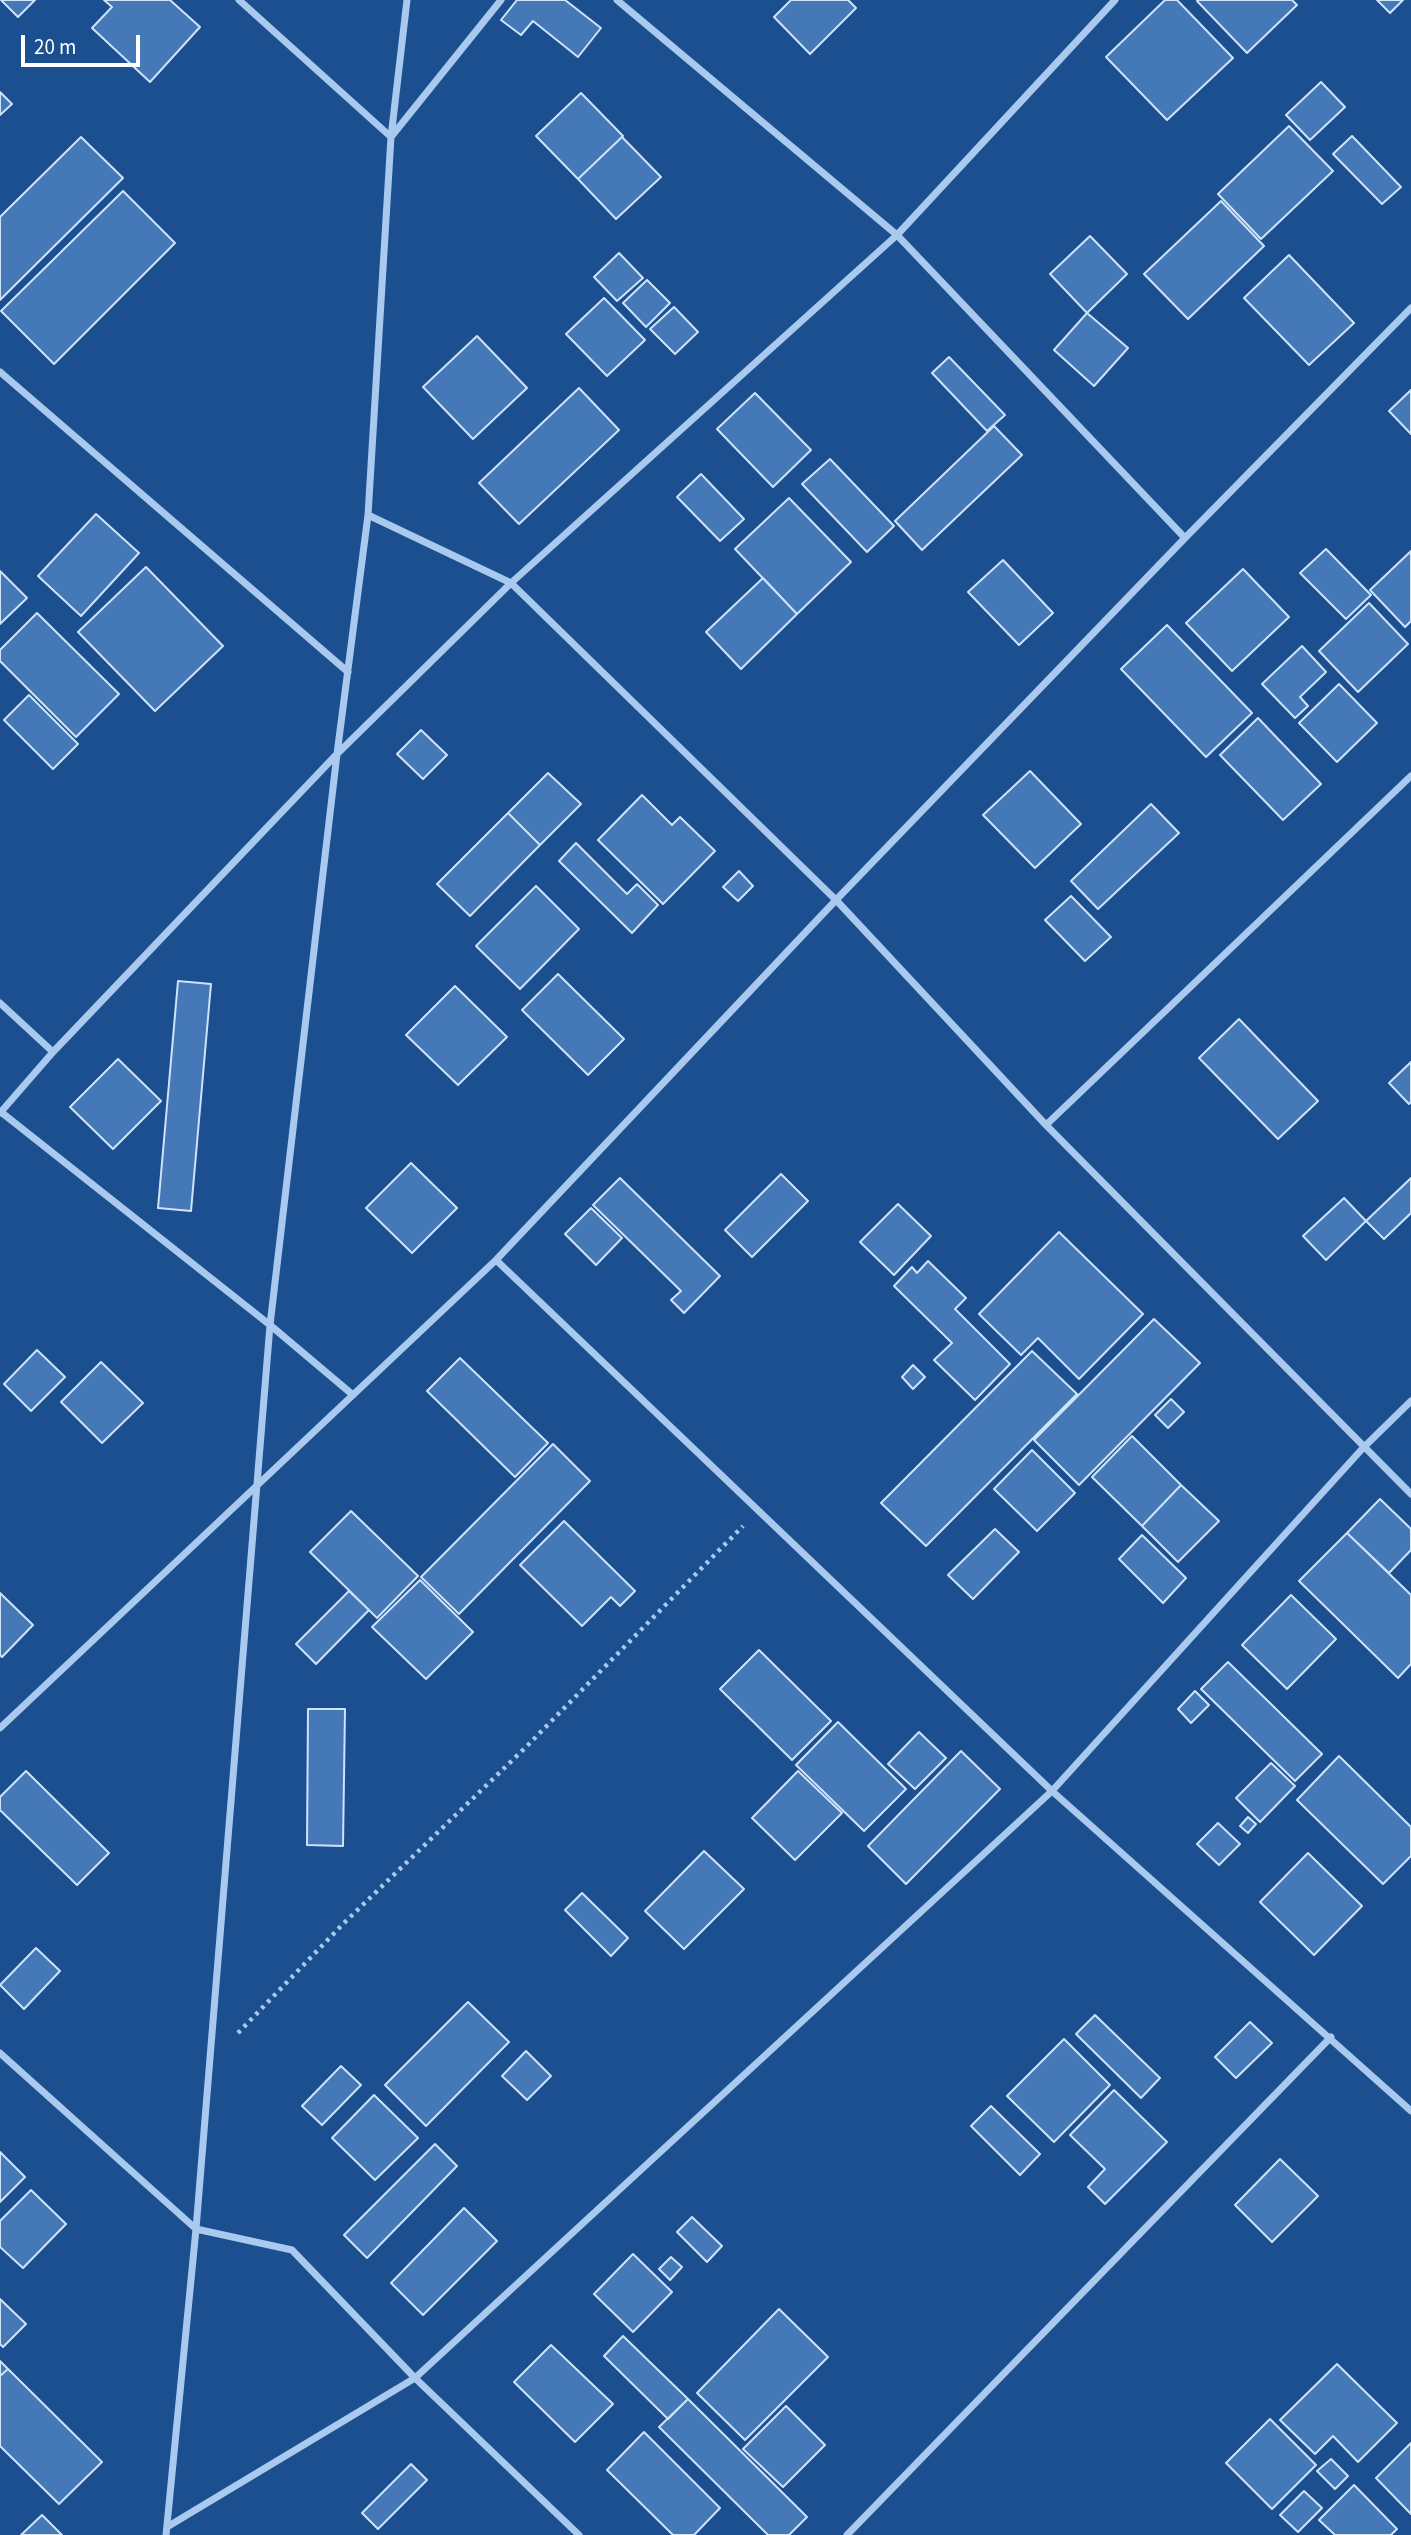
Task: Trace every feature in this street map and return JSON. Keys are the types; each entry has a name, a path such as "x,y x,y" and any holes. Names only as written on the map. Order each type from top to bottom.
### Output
{"street":[{"path":"239,0 391,136"},
{"path":"167,2531 196,2230 271,1325 337,754 368,515 391,136 407,0"},
{"path":"391,136 500,0"},
{"path":"617,0 897,235 1185,538"},
{"path":"353,1395 271,1325 0,1112 53,1052 337,754 511,583 897,235 1115,0"},
{"path":"0,1728 496,1260 836,900 1411,308"},
{"path":"0,372 348,673"},
{"path":"368,515 511,583 836,900 1046,1125 1411,1494"},
{"path":"1046,1125 1411,776"},
{"path":"0,1003 53,1052"},
{"path":"496,1260 1052,1791 1411,2111"},
{"path":"167,2531 415,2378 1052,1791 1363,1448 1411,1401"},
{"path":"847,2535 1331,2037"},
{"path":"0,2053 196,2230 292,2250 415,2378 579,2535"}],"path":[{"path":"209,2062 344,1923 525,1748 759,1511"}],"building":[{"path":"1,0 35,0 18,17"},
{"path":"104,0 170,0 200,27 150,82 92,28 112,7"},
{"path":"517,0 565,0 601,28 578,57 533,21 521,35 501,20"},
{"path":"791,0 848,0 856,8 810,54 774,17"},
{"path":"1165,0 1177,0 1233,58 1167,120 1106,57"},
{"path":"1198,0 1292,0 1297,5 1247,53"},
{"path":"1377,0 1403,0 1390,13"},
{"path":"1321,82 1345,107 1310,140 1286,115"},
{"path":"0,92 12,104 0,115"},
{"path":"581,93 623,136 578,179 536,136"},
{"path":"1289,126 1333,171 1261,239 1218,194"},
{"path":"1352,136 1401,187 1382,204 1333,154"},
{"path":"81,137 123,178 0,300 0,217"},
{"path":"622,137 661,177 616,219 578,179"},
{"path":"123,191 175,243 54,364 1,311"},
{"path":"1221,201 1264,246 1188,319 1144,274"},
{"path":"1090,236 1127,274 1087,313 1050,274"},
{"path":"619,253 643,278 617,301 594,277"},
{"path":"1289,255 1354,323 1309,365 1244,298"},
{"path":"647,280 670,303 646,327 623,303"},
{"path":"604,298 645,340 607,376 566,334"},
{"path":"674,307 698,332 675,354 650,329"},
{"path":"1087,313 1128,348 1094,386 1054,350"},
{"path":"477,336 527,388 473,439 423,387"},
{"path":"949,357 1005,415 987,431 932,373"},
{"path":"579,388 619,430 519,524 479,483"},
{"path":"1411,390 1411,434 1389,411"},
{"path":"755,393 811,450 773,487 717,429"},
{"path":"994,426 1022,455 922,550 895,521"},
{"path":"830,459 894,526 867,552 802,484"},
{"path":"701,474 744,519 720,541 677,497"},
{"path":"789,498 851,562 797,614 735,549"},
{"path":"96,514 139,553 81,616 38,576"},
{"path":"1326,549 1371,595 1346,619 1300,573"},
{"path":"1411,551 1411,621 1405,627 1370,590"},
{"path":"1003,560 1053,613 1019,645 968,592"},
{"path":"146,567 223,646 155,711 78,632"},
{"path":"1243,569 1289,617 1232,671 1186,623"},
{"path":"0,571 27,598 0,624"},
{"path":"763,578 797,614 741,669 706,632"},
{"path":"1369,603 1408,644 1358,692 1319,651"},
{"path":"37,613 119,694 76,737 0,661 0,650"},
{"path":"1167,625 1252,713 1206,757 1121,669"},
{"path":"1302,646 1326,672 1300,697 1308,706 1295,718 1262,684"},
{"path":"1339,684 1377,723 1337,762 1299,723"},
{"path":"29,695 78,744 53,769 4,720"},
{"path":"1258,718 1321,784 1283,820 1220,755"},
{"path":"421,730 447,755 423,779 397,754"},
{"path":"1030,771 1081,824 1035,868 983,815"},
{"path":"548,773 581,804 540,845 508,813"},
{"path":"642,795 672,825 680,817 715,851 663,904 598,840"},
{"path":"1151,804 1179,833 1098,909 1071,881"},
{"path":"508,813 540,845 470,916 437,884"},
{"path":"576,843 627,894 637,884 658,905 632,933 559,861"},
{"path":"739,871 753,886 738,901 723,887"},
{"path":"536,886 579,929 520,989 476,946"},
{"path":"1071,896 1111,937 1085,961 1045,920"},
{"path":"558,974 624,1039 588,1075 522,1010"},
{"path":"178,981 211,984 191,1211 158,1208"},
{"path":"455,986 507,1037 458,1085 406,1035"},
{"path":"1239,1019 1318,1101 1278,1139 1199,1058"},
{"path":"118,1059 161,1101 113,1149 70,1107"},
{"path":"1411,1062 1411,1102 1409,1104 1389,1083"},
{"path":"411,1163 457,1208 412,1253 366,1208"},
{"path":"781,1174 808,1201 752,1257 725,1230"},
{"path":"620,1178 720,1276 684,1313 671,1300 681,1291 593,1205"},
{"path":"1411,1178 1411,1213 1384,1239 1366,1221"},
{"path":"1344,1198 1366,1221 1326,1260 1303,1236"},
{"path":"898,1204 931,1236 894,1275 860,1242"},
{"path":"591,1208 622,1238 596,1265 565,1234"},
{"path":"1059,1232 1143,1314 1079,1379 1038,1338 1021,1355 979,1314"},
{"path":"928,1261 966,1298 955,1309 1010,1364 975,1400 934,1360 952,1343 894,1286 912,1267 917,1273"},
{"path":"1154,1319 1200,1363 1079,1485 1034,1440"},
{"path":"37,1350 65,1377 31,1411 4,1384"},
{"path":"1032,1351 1077,1394 926,1546 881,1503"},
{"path":"460,1358 548,1443 515,1477 427,1391"},
{"path":"101,1362 143,1403 102,1443 61,1402"},
{"path":"913,1365 925,1377 913,1389 902,1377"},
{"path":"1171,1399 1184,1412 1168,1428 1155,1415"},
{"path":"1132,1436 1181,1485 1142,1526 1092,1477"},
{"path":"553,1444 590,1481 459,1614 421,1577"},
{"path":"1032,1450 1075,1493 1037,1531 994,1489"},
{"path":"1181,1485 1219,1521 1178,1562 1142,1526"},
{"path":"1380,1499 1411,1529 1411,1550 1389,1573 1347,1533"},
{"path":"351,1511 418,1576 377,1618 310,1552"},
{"path":"564,1521 635,1591 620,1606 611,1597 582,1626 520,1565"},
{"path":"995,1529 1019,1552 973,1599 948,1575"},
{"path":"1347,1533 1411,1595 1411,1664 1398,1678 1299,1581"},
{"path":"1142,1535 1186,1578 1163,1603 1119,1559"},
{"path":"420,1580 473,1632 426,1679 372,1627"},
{"path":"349,1591 369,1610 316,1664 296,1644"},
{"path":"0,1593 33,1625 2,1657 0,1655"},
{"path":"1291,1595 1336,1639 1287,1689 1242,1645"},
{"path":"759,1650 831,1721 792,1760 720,1689"},
{"path":"1228,1662 1322,1754 1295,1781 1201,1689"},
{"path":"1195,1691 1209,1705 1191,1723 1178,1709"},
{"path":"308,1709 345,1709 343,1846 307,1845"},
{"path":"838,1722 906,1789 864,1831 796,1765"},
{"path":"919,1732 946,1758 915,1789 888,1764"},
{"path":"961,1751 1000,1789 906,1884 868,1846"},
{"path":"1339,1756 1411,1827 1411,1856 1383,1884 1297,1800"},
{"path":"1271,1763 1295,1786 1260,1822 1236,1798"},
{"path":"26,1771 109,1853 77,1885 0,1810 0,1797"},
{"path":"798,1771 842,1813 795,1860 752,1818"},
{"path":"1248,1817 1256,1824 1248,1833 1240,1826"},
{"path":"1218,1823 1240,1844 1219,1865 1197,1844"},
{"path":"704,1851 744,1889 684,1949 645,1911"},
{"path":"1308,1853 1362,1906 1314,1955 1260,1902"},
{"path":"582,1893 628,1938 611,1956 565,1910"},
{"path":"36,1948 60,1971 24,2009 0,1985"},
{"path":"468,2002 509,2042 426,2126 385,2085"},
{"path":"1095,2015 1160,2078 1141,2098 1076,2034"},
{"path":"1250,2022 1272,2043 1236,2078 1215,2057"},
{"path":"1064,2039 1110,2085 1054,2142 1007,2096"},
{"path":"526,2051 551,2076 527,2100 502,2076"},
{"path":"341,2066 361,2085 322,2125 302,2106"},
{"path":"1114,2090 1167,2142 1105,2204 1088,2187 1105,2169 1070,2135"},
{"path":"374,2095 418,2138 375,2180 332,2138"},
{"path":"991,2106 1040,2154 1020,2175 971,2126"},
{"path":"435,2144 457,2166 367,2258 344,2235"},
{"path":"0,2152 25,2177 0,2202"},
{"path":"1280,2159 1318,2196 1272,2242 1235,2205"},
{"path":"31,2190 66,2224 23,2268 0,2247 0,2221"},
{"path":"464,2208 497,2241 423,2315 391,2283"},
{"path":"692,2217 722,2246 707,2262 677,2232"},
{"path":"633,2254 672,2292 633,2332 594,2294"},
{"path":"671,2257 682,2267 670,2280 659,2269"},
{"path":"0,2299 26,2324 3,2347 0,2344"},
{"path":"779,2309 828,2357 745,2440 697,2393"},
{"path":"623,2336 688,2399 668,2419 604,2356"},
{"path":"551,2345 613,2404 575,2442 514,2382"},
{"path":"0,2361 8,2369 0,2376"},
{"path":"1337,2364 1397,2423 1358,2462 1333,2436 1315,2454 1280,2420"},
{"path":"8,2369 102,2462 59,2504 0,2446 0,2376"},
{"path":"688,2399 807,2517 789,2535 768,2535 659,2427"},
{"path":"786,2406 825,2445 783,2487 743,2449"},
{"path":"1270,2419 1316,2465 1272,2509 1226,2463"},
{"path":"644,2432 720,2508 694,2535 673,2535 607,2470"},
{"path":"1411,2443 1411,2514 1376,2478"},
{"path":"1331,2459 1348,2476 1335,2489 1317,2471"},
{"path":"411,2464 427,2480 378,2529 362,2513"},
{"path":"1354,2485 1397,2529 1391,2535 1335,2535 1319,2520"},
{"path":"1304,2491 1322,2508 1298,2532 1280,2515"},
{"path":"42,2515 62,2535 21,2535"}]}
